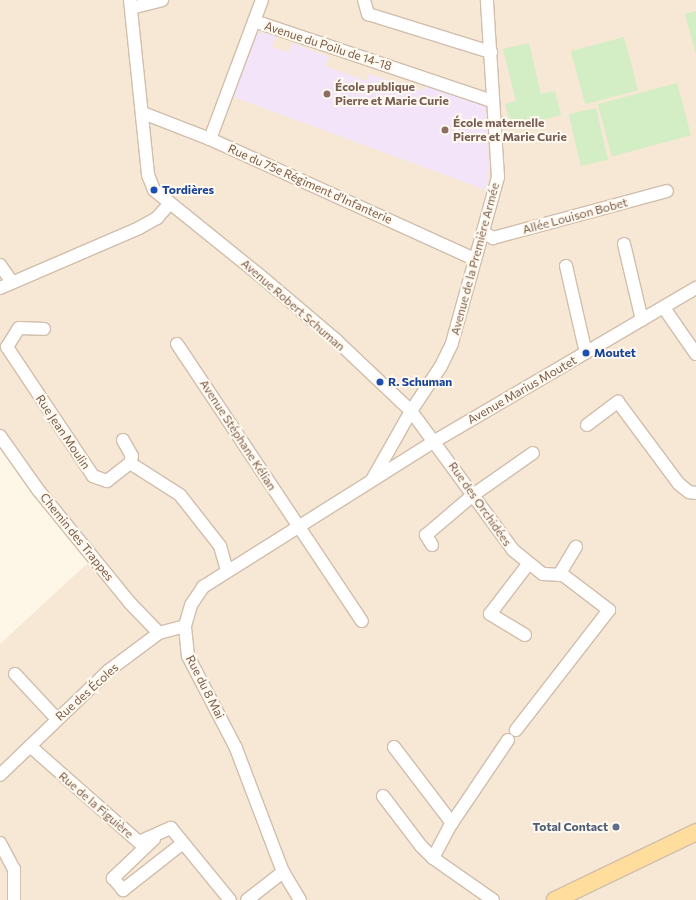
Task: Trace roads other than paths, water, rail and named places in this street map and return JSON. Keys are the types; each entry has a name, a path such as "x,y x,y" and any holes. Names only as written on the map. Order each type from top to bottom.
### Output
{"main road":[{"path":"555,900 696,832"}],"street":[{"path":"143,113 130,4 162,0"},
{"path":"210,139 262,0"},
{"path":"364,0 368,14 491,52"},
{"name":"Avenue de la Première Armée","path":"370,483 411,411 441,366 452,343 474,259 498,177 492,101 491,52 487,0"},
{"name":"Avenue du Poilu de 14-18","path":"254,21 492,101"},
{"name":"Rue du 75e Régiment d'Infanterie","path":"143,113 210,139 474,259"},
{"name":"Avenue Robert Schuman","path":"143,113 148,175 154,190 169,204 257,272 336,340 411,411 435,441"},
{"name":"Allée Louison Bobet","path":"483,232 494,238 667,191"},
{"path":"0,288 139,228 156,218 169,204"},
{"path":"624,244 642,320"},
{"path":"0,265 12,282"},
{"path":"566,266 586,353"},
{"name":"Avenue Marius Moutet","path":"370,483 435,441 696,288"},
{"path":"664,308 696,354"},
{"path":"3,347 20,328 44,329"},
{"name":"Avenue Stéphane Kélian","path":"177,344 362,621"},
{"name":"Rue Jean Moulin","path":"3,347 93,476 107,481 130,463"},
{"path":"586,425 618,402 679,484 689,492 696,493"},
{"name":"Chemin des Trappes","path":"0,436 68,526 130,603 159,633"},
{"path":"123,440 132,456 130,463 180,495 220,546 227,570"},
{"name":"Rue des Orchidées","path":"435,441 513,550 543,574 563,575 609,610 516,730"},
{"path":"432,545 426,535 473,494 533,453"},
{"name":"Rue du 8 Mai","path":"300,900 283,872 236,748 188,656 184,626 191,605 203,587 227,570 370,483"},
{"path":"559,575 576,547"},
{"path":"525,635 490,614 529,563"},
{"name":"Rue des Écoles","path":"0,775 108,671 159,633 184,626"},
{"path":"15,674 57,719"},
{"path":"433,858 452,823 508,740"},
{"name":"Rue de la Figuière","path":"30,746 139,842 171,828 230,900"},
{"path":"394,747 452,823"},
{"path":"383,796 421,846 433,858 493,900"},
{"path":"160,833 113,878 123,890 183,843"},
{"path":"0,844 14,869 14,900"},
{"path":"247,900 283,872"}],"place":[{"name":"École publique Pierre et Marie Curie","path":"327,94"},
{"name":"École maternelle Pierre et Marie Curie","path":"445,130"},
{"name":"Tordières","path":"154,190"},
{"name":"Moutet","path":"586,353"},
{"name":"R. Schuman","path":"380,382"},
{"name":"Total Contact","path":"616,827"}]}
